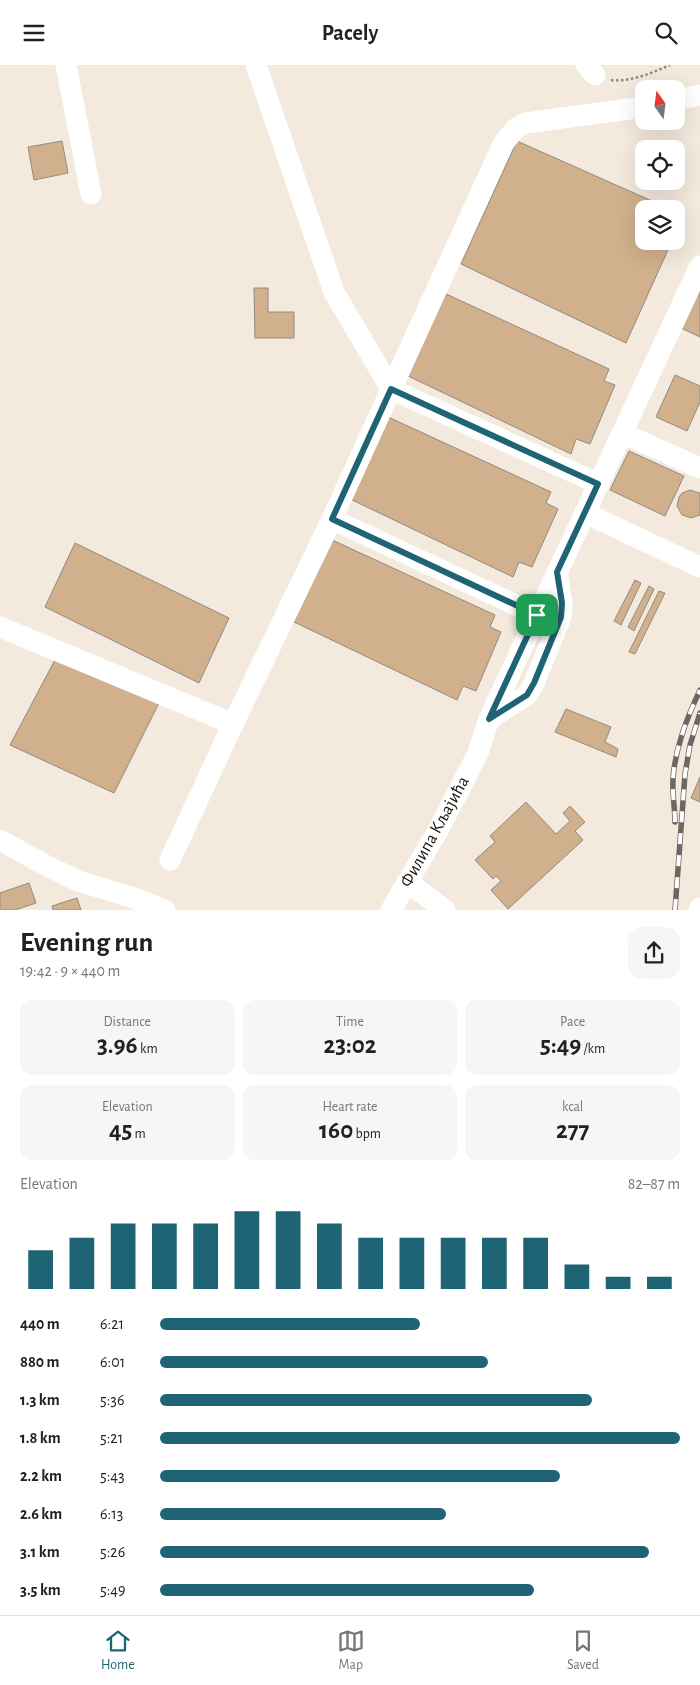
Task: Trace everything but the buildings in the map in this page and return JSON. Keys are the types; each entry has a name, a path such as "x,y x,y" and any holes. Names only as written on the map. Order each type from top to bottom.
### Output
{"street":[{"path":"66,65 91,194"},
{"path":"256,65 334,292 391,389 598,484"},
{"path":"685,98 700,95"},
{"path":"170,860 332,519 499,153 509,135 526,123 635,108"},
{"name":"Филипа Кљајића","path":"391,910 440,827 478,753 489,719 700,267"},
{"path":"622,433 700,468"},
{"path":"585,513 700,567"},
{"path":"332,519 537,615"},
{"path":"489,719 527,695 534,683 561,617 562,603 557,572"},
{"path":"0,627 233,724"},
{"path":"0,839 47,867 78,881 166,910"},
{"path":"407,882 445,910"}],"path":[{"path":"590,70 612,80 622,80 640,77 670,65"}],"railway":[{"path":"675,822 673,784 676,756 686,722 700,690"},
{"path":"675,910 685,774 690,745 700,713"}],"route":[{"path":"391,389 598,484 557,572 562,603 561,617 534,683 527,695 489,719 537,615 332,519 391,389"}]}
